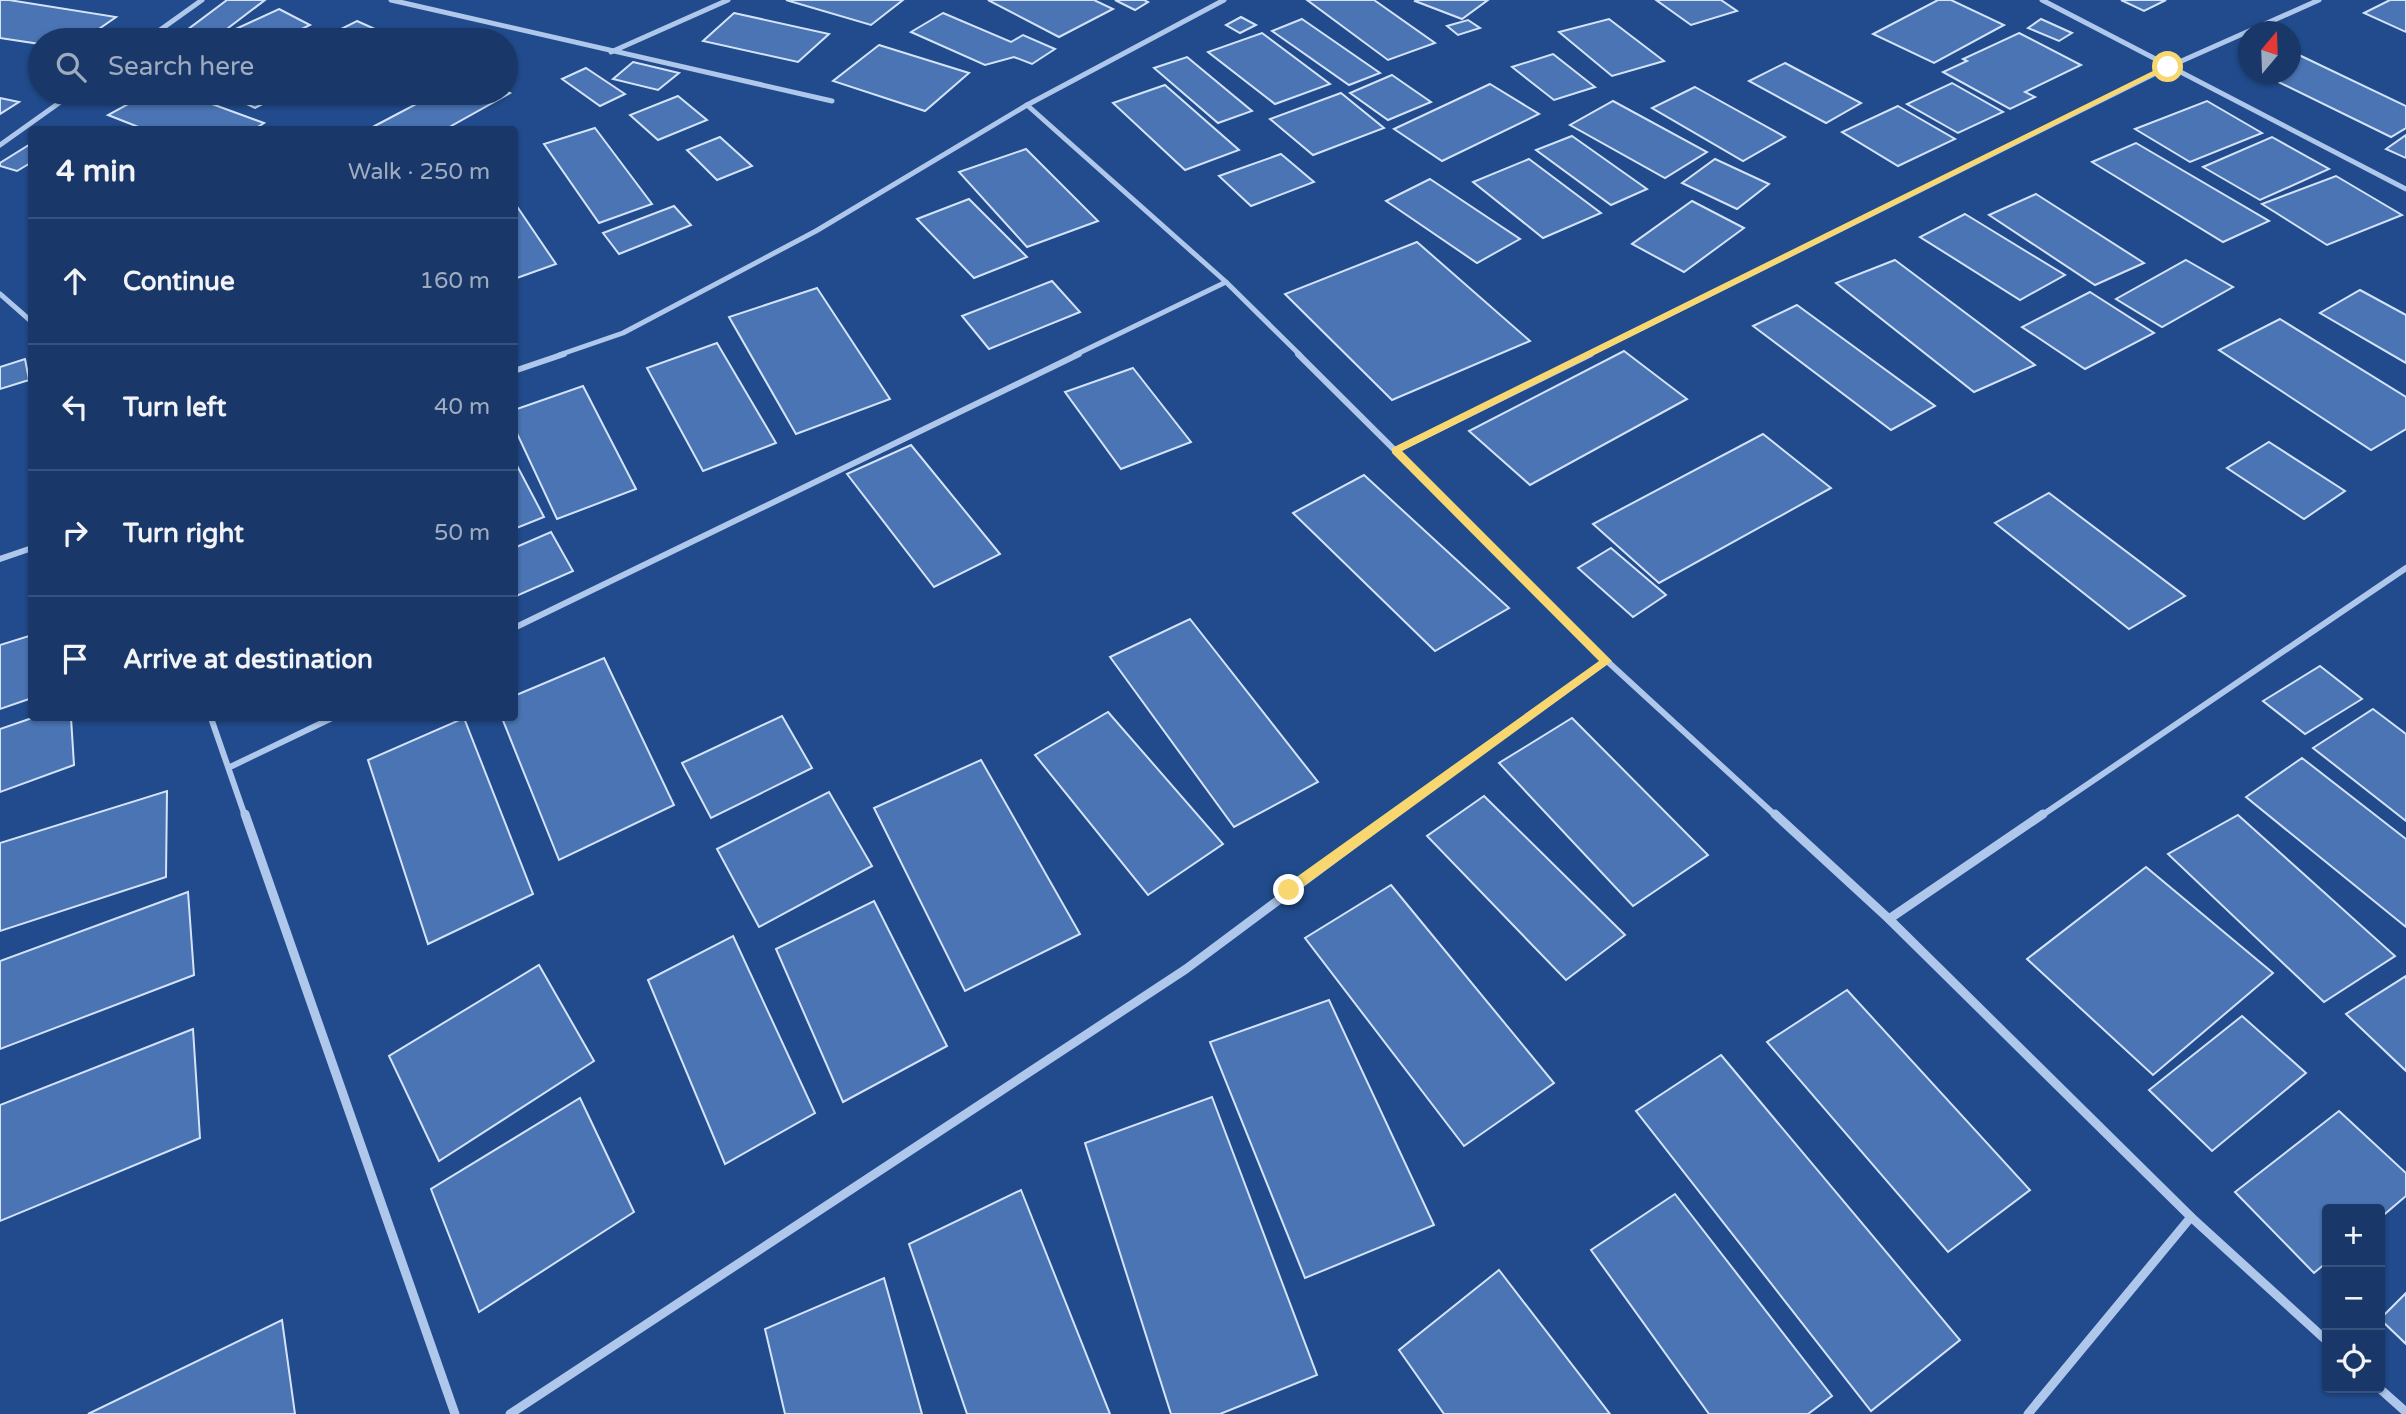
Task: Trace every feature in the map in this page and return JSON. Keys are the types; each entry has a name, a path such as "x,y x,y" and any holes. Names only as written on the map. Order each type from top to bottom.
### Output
{"street":[{"path":"163,28 202,0"},
{"path":"391,0 509,28"},
{"path":"611,52 728,0"},
{"path":"518,370 623,333 816,231 1027,105 1224,0"},
{"path":"2042,0 2406,189"},
{"path":"1395,451 2168,67 2319,0"},
{"path":"518,30 832,101"},
{"path":"0,145 56,105"},
{"path":"1027,105 1226,282 1607,661 1889,919 2190,1217 2322,1336"},
{"path":"518,626 1226,282"},
{"path":"0,294 28,318"},
{"path":"0,559 28,549"},
{"path":"1889,919 2406,568"},
{"path":"509,1414 1186,969 1289,890 1607,661"},
{"path":"212,721 456,1414"},
{"path":"230,767 326,721"},
{"path":"2028,1414 2190,1217"},
{"path":"2385,1393 2406,1412"}],"building":[{"path":"0,0 116,17 100,28 28,28 28,42 0,38"},
{"path":"227,0 265,0 228,28 190,28"},
{"path":"786,0 903,0 871,25"},
{"path":"988,0 1094,0 1113,9 1059,37"},
{"path":"1115,0 1144,0 1148,2 1135,10"},
{"path":"1307,0 1374,0 1435,43 1388,60"},
{"path":"1416,0 1488,0 1462,19"},
{"path":"1656,0 1721,0 1737,11 1691,25"},
{"path":"1938,0 1951,0 2004,25 1934,63 1873,34"},
{"path":"2121,0 2166,0 2144,11"},
{"path":"2390,0 2406,0 2406,32 2364,13"},
{"path":"279,9 310,25 304,28 238,28"},
{"path":"734,13 829,34 798,62 703,41"},
{"path":"943,13 1011,42 1023,35 1055,49 1032,64 1014,57 985,65 911,32"},
{"path":"1241,17 1256,25 1240,33 1226,25"},
{"path":"1302,19 1380,73 1349,85 1272,31"},
{"path":"1609,19 1664,61 1612,76 1559,32"},
{"path":"2041,19 2072,33 2059,41 2028,28"},
{"path":"1468,20 1480,28 1458,35 1447,26"},
{"path":"357,21 373,28 343,28"},
{"path":"1262,33 1330,84 1275,104 1208,52"},
{"path":"2019,33 2081,65 2025,92 2035,97 2010,109 1943,72 1967,61 1963,59"},
{"path":"879,45 969,73 925,111 833,81"},
{"path":"1553,54 1595,87 1554,100 1512,67"},
{"path":"2301,56 2406,106 2406,128 2391,137 2282,84 2301,84"},
{"path":"1187,57 1252,111 1218,123 1154,68"},
{"path":"633,62 679,73 658,90 613,79"},
{"path":"1785,63 1861,103 1826,123 1749,81"},
{"path":"586,68 625,94 600,106 562,79"},
{"path":"1392,75 1431,102 1388,120 1350,93"},
{"path":"1952,83 2003,112 1958,133 1907,104"},
{"path":"1490,84 1539,114 1442,161 1394,129"},
{"path":"1165,85 1239,150 1185,170 1113,103"},
{"path":"1695,87 1785,137 1743,161 1652,108"},
{"path":"1341,93 1384,128 1313,155 1270,119"},
{"path":"678,96 707,120 658,140 630,115"},
{"path":"0,98 19,102 0,114"},
{"path":"1613,101 1707,152 1665,178 1570,125"},
{"path":"2207,101 2262,133 2190,162 2135,129"},
{"path":"126,105 215,105 264,123 259,126 136,126 108,115"},
{"path":"414,105 489,105 451,126 375,126"},
{"path":"1898,106 1955,139 1898,166 1842,132"},
{"path":"595,128 652,204 599,223 544,144"},
{"path":"2406,135 2406,158 2386,149"},
{"path":"1572,136 1647,189 1611,205 1536,150"},
{"path":"720,137 752,166 717,180 687,150"},
{"path":"2272,137 2329,169 2260,200 2203,167"},
{"path":"2136,143 2269,221 2223,242 2092,162"},
{"path":"28,146 28,164 17,171 0,166 0,163"},
{"path":"1026,149 1098,221 1027,247 959,172"},
{"path":"1281,154 1314,182 1251,206 1219,176"},
{"path":"1529,159 1601,213 1543,238 1473,182"},
{"path":"1715,159 1769,184 1737,209 1682,183"},
{"path":"2336,176 2402,215 2327,245 2262,204"},
{"path":"1430,179 1520,239 1477,263 1386,201"},
{"path":"2036,194 2144,263 2095,285 1989,215"},
{"path":"969,199 1027,257 974,278 917,219"},
{"path":"1692,201 1744,228 1684,272 1632,244"},
{"path":"674,206 691,225 619,254 603,233"},
{"path":"518,208 556,264 518,278"},
{"path":"1965,214 2065,275 2020,300 1920,237"},
{"path":"1417,242 1530,341 1392,400 1285,294"},
{"path":"1895,260 2035,365 1974,392 1836,283"},
{"path":"2186,260 2233,287 2162,327 2116,299"},
{"path":"1052,281 1080,312 989,349 962,316"},
{"path":"817,288 890,399 796,434 729,317"},
{"path":"2360,290 2406,315 2406,363 2320,313"},
{"path":"2090,292 2154,333 2085,369 2022,327"},
{"path":"1797,305 1935,406 1891,430 1753,326"},
{"path":"2280,319 2406,397 2406,429 2371,450 2219,350"},
{"path":"717,343 776,443 703,471 647,368"},
{"path":"1624,351 1687,399 1530,485 1469,431"},
{"path":"25,359 28,380 0,389 0,367"},
{"path":"1133,368 1191,442 1121,469 1065,392"},
{"path":"583,386 636,489 557,519 518,436 518,409"},
{"path":"1763,434 1831,488 1659,583 1593,524"},
{"path":"2269,442 2345,491 2304,519 2227,468"},
{"path":"911,445 1000,554 934,587 847,474"},
{"path":"518,468 544,517 518,527"},
{"path":"1364,475 1509,608 1435,651 1293,513"},
{"path":"2049,493 2185,596 2129,629 1995,523"},
{"path":"551,532 573,571 518,595 518,546"},
{"path":"1611,548 1666,595 1633,617 1578,568"},
{"path":"1190,619 1318,782 1234,827 1110,657"},
{"path":"28,636 28,699 0,709 0,645"},
{"path":"604,658 674,805 559,860 503,721 518,721 518,694"},
{"path":"2320,666 2362,699 2305,734 2263,701"},
{"path":"2373,709 2406,734 2406,821 2313,748"},
{"path":"1108,712 1223,844 1148,895 1035,755"},
{"path":"782,716 812,768 711,818 682,763"},
{"path":"1572,718 1708,855 1633,906 1499,763"},
{"path":"28,719 71,721 74,765 0,792 0,729"},
{"path":"457,721 465,721 533,894 428,944 368,760"},
{"path":"2302,758 2406,839 2406,927 2246,797"},
{"path":"981,760 1080,934 965,991 874,808"},
{"path":"167,791 166,877 0,931 0,843"},
{"path":"829,792 872,866 759,927 717,849"},
{"path":"1484,796 1625,935 1566,980 1427,836"},
{"path":"2238,815 2395,956 2324,1002 2168,854"},
{"path":"2146,867 2273,973 2153,1075 2027,959"},
{"path":"1391,885 1554,1083 1464,1146 1305,938"},
{"path":"188,892 194,975 0,1049 0,961"},
{"path":"874,901 947,1046 843,1102 776,949"},
{"path":"733,936 815,1113 725,1164 648,980"},
{"path":"539,965 594,1061 439,1161 389,1056"},
{"path":"2406,976 2406,1071 2346,1014"},
{"path":"1847,990 2030,1190 1948,1252 1767,1042"},
{"path":"1329,1000 1434,1225 1305,1278 1210,1042"},
{"path":"2242,1016 2306,1073 2212,1151 2149,1090"},
{"path":"193,1029 200,1138 0,1221 0,1105"},
{"path":"1721,1055 1960,1340 1871,1411 1636,1111"},
{"path":"1212,1097 1317,1375 1220,1414 1171,1414 1085,1143"},
{"path":"580,1098 634,1212 479,1312 431,1189"},
{"path":"2339,1111 2406,1173 2406,1196 2385,1214 2385,1204 2322,1204 2322,1266 2314,1273 2235,1192"},
{"path":"1021,1190 1110,1414 967,1414 909,1244"},
{"path":"1675,1194 1832,1396 1808,1414 1709,1414 1591,1250"},
{"path":"1499,1270 1610,1414 1444,1414 1399,1350"},
{"path":"884,1278 922,1414 785,1414 765,1329"},
{"path":"2406,1293 2406,1344 2385,1324 2385,1314"},
{"path":"282,1320 295,1414 88,1414"}],"route":[{"path":"1289,890 1607,661 1395,451 2168,67"}]}
